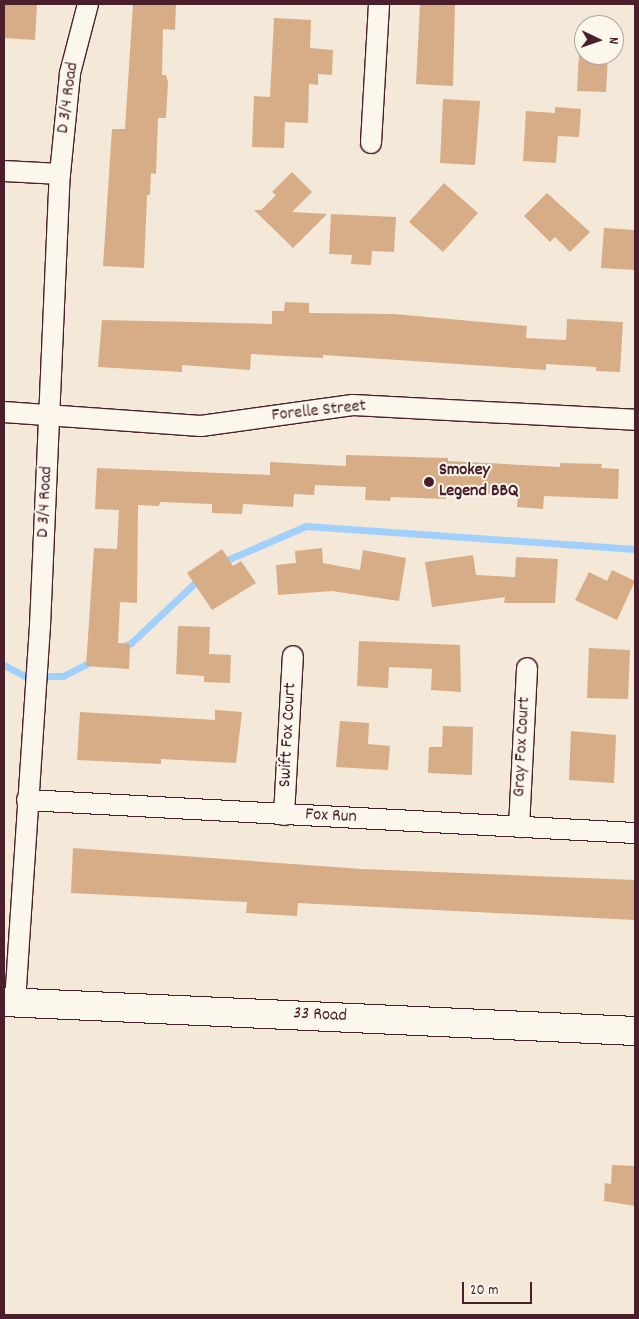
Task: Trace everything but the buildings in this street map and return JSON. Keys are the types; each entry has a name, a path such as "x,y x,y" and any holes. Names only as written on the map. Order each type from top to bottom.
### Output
{"main road":[{"name":"33 Road","path":"9,1002 635,1031"}],"street":[{"name":"D 3/4 Road","path":"9,1002 28,800 51,415 60,174 70,73 88,4"},
{"path":"371,143 378,4"},
{"path":"4,171 60,174"},
{"name":"Forelle Street","path":"4,412 201,426 353,405 635,420"},
{"name":"Swift Fox Court","path":"284,815 293,656"},
{"name":"Gray Fox Court","path":"520,827 527,668"},
{"name":"Fox Run","path":"28,800 635,833"}],"waterway":[{"path":"220,563 306,526 635,549"},
{"path":"122,647 131,643 200,578"},
{"path":"4,665 25,676 63,676 95,660"}],"place":[{"name":"Smokey Legend BBQ","path":"429,482"}]}
